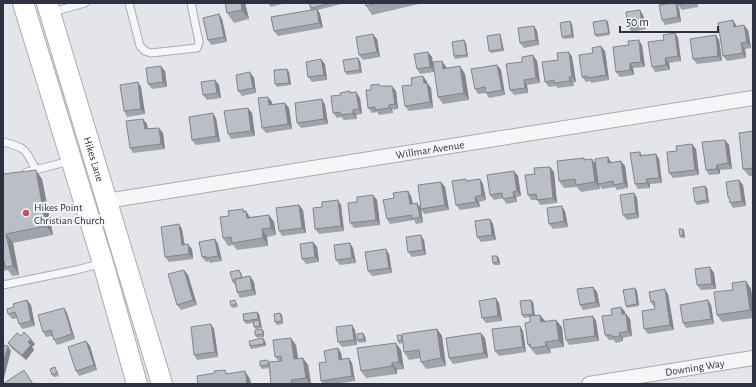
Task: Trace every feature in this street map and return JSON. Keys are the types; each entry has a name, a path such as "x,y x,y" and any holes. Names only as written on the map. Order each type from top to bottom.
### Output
{"main road":[{"name":"Hikes Lane","path":"23,3 47,78 70,160 103,263 137,384"},
{"name":"Hikes Lane","path":"48,8 162,384"}],"street":[{"name":"Willmar Avenue","path":"106,201 753,98"},
{"name":"Downing Way","path":"589,384 753,358"}],"lane":[{"path":"48,8 85,3"},
{"path":"129,3 140,46 145,51 151,53 197,48 199,42 191,3"},
{"path":"3,142 26,150 36,170"},
{"path":"18,173 36,170 70,160"},
{"path":"3,284 76,270 103,263"}],"building":[{"path":"225,3 241,3 242,10 227,13"},
{"path":"309,3 332,3 311,8"},
{"path":"365,3 377,3 366,6"},
{"path":"676,3 678,17 662,20 659,5"},
{"path":"317,9 319,23 274,31 271,17"},
{"path":"640,10 642,24 628,27 626,12"},
{"path":"219,14 224,37 208,40 203,18"},
{"path":"606,20 609,33 595,35 593,22"},
{"path":"733,20 734,27 744,25 747,42 741,43 743,53 723,56 718,23"},
{"path":"570,21 572,35 562,37 560,23"},
{"path":"534,26 536,40 520,43 518,28"},
{"path":"675,33 678,56 665,58 666,65 652,67 648,42 664,40 663,35"},
{"path":"373,34 377,52 359,55 356,37"},
{"path":"500,34 502,49 489,51 487,36"},
{"path":"716,35 718,56 693,59 690,39"},
{"path":"464,40 467,55 454,56 452,42"},
{"path":"639,40 641,62 630,63 630,70 616,72 613,47 629,45 628,41"},
{"path":"601,46 606,75 588,78 587,76 582,77 579,55 593,53 592,48"},
{"path":"428,52 430,67 417,69 414,54"},
{"path":"569,52 572,77 569,77 570,81 554,83 554,80 545,82 542,62 558,60 557,53"},
{"path":"533,55 536,78 524,80 525,88 510,90 506,64 522,62 522,57"},
{"path":"358,58 360,70 345,72 343,60"},
{"path":"321,59 324,75 308,77 306,62"},
{"path":"442,61 443,69 460,66 464,93 438,97 433,62"},
{"path":"497,65 502,90 486,93 485,87 475,89 471,69"},
{"path":"161,66 163,82 148,84 146,68"},
{"path":"287,69 289,83 275,84 274,70"},
{"path":"250,72 253,88 238,91 236,75"},
{"path":"423,76 424,83 427,83 430,102 405,106 402,86 412,85 411,78"},
{"path":"215,80 217,93 203,95 201,82"},
{"path":"138,82 141,109 124,111 120,85"},
{"path":"379,84 379,86 392,86 395,104 389,105 389,108 375,110 375,107 368,108 366,90 371,90 371,85"},
{"path":"350,91 350,93 356,92 359,109 353,110 353,114 340,115 340,112 333,113 331,96 341,95 340,93"},
{"path":"268,97 269,105 285,103 288,124 262,128 258,98"},
{"path":"322,99 324,119 297,123 295,103"},
{"path":"248,108 251,131 228,134 224,111"},
{"path":"213,113 216,136 192,140 189,117"},
{"path":"143,119 145,129 159,128 161,144 130,148 126,121"},
{"path":"753,131 753,168 743,169 739,133"},
{"path":"725,140 728,163 717,165 716,169 706,170 702,142"},
{"path":"692,144 695,170 669,173 667,152 677,151 676,146"},
{"path":"640,152 640,156 656,154 659,178 646,179 647,183 635,184 630,153"},
{"path":"608,157 608,163 621,161 624,183 614,185 613,181 598,184 595,159"},
{"path":"584,158 584,160 592,159 595,182 576,185 575,179 559,181 557,161"},
{"path":"550,167 553,198 537,200 536,194 528,195 525,175 535,174 534,168"},
{"name":"Hikes Point Christian Church","path":"36,170 46,226 6,234 13,266 5,267 3,261 3,174"},
{"path":"514,171 517,191 513,192 514,197 503,199 502,193 490,195 487,175"},
{"path":"466,179 466,181 480,179 482,195 475,197 476,202 456,205 452,181"},
{"path":"739,180 742,201 730,203 726,182"},
{"path":"441,182 445,205 421,209 418,185"},
{"path":"705,186 707,200 695,202 693,188"},
{"path":"408,191 410,204 417,203 420,217 412,219 412,215 387,219 383,200 394,198 393,193"},
{"path":"634,193 636,213 623,215 620,195"},
{"path":"373,195 376,220 350,223 348,203 357,202 357,197"},
{"path":"338,200 341,226 315,229 313,208 322,207 322,202"},
{"path":"299,205 302,228 279,231 276,208"},
{"path":"562,206 564,221 549,224 547,208"},
{"path":"243,209 243,212 246,211 247,218 269,215 271,228 262,229 263,238 232,243 231,237 223,238 220,217 229,216 228,211"},
{"path":"490,219 492,235 477,237 475,221"},
{"path":"179,224 182,245 188,244 189,254 165,257 161,227"},
{"path":"679,229 683,229 683,235 680,236"},
{"path":"421,235 423,250 408,252 406,237"},
{"path":"215,239 218,256 206,258 206,256 202,257 199,242"},
{"path":"313,242 315,257 302,259 300,244"},
{"path":"350,243 352,258 336,260 334,245"},
{"path":"386,249 389,268 368,271 365,252"},
{"path":"492,256 497,256 498,262 493,263"},
{"path":"710,267 712,284 697,285 695,269"},
{"path":"184,270 193,300 177,305 168,274"},
{"path":"239,270 242,278 235,279 233,282 230,272"},
{"path":"250,276 252,290 237,292 235,279"},
{"path":"746,281 750,310 717,315 714,292 733,290 732,283"},
{"path":"593,287 596,302 580,305 577,289"},
{"path":"635,288 637,304 626,306 623,290"},
{"path":"665,289 670,325 644,329 642,311 655,309 654,301 651,302 649,292"},
{"path":"496,298 498,316 482,318 479,301"},
{"path":"27,300 31,321 19,324 15,312 8,314 7,309 14,307 13,304"},
{"path":"235,300 236,304 231,306 230,301"},
{"path":"531,300 533,314 522,315 520,301"},
{"path":"708,300 711,319 683,323 680,305"},
{"path":"621,307 622,314 626,314 628,331 619,333 620,336 612,337 612,335 605,335 602,316 612,315 611,309"},
{"path":"64,308 72,334 54,340 51,330 43,332 38,315"},
{"path":"257,312 258,319 244,321 243,314"},
{"path":"280,313 282,321 275,322 274,314"},
{"path":"540,315 541,322 556,320 559,340 545,342 546,346 531,348 530,344 528,345 525,323 530,322 530,316"},
{"path":"593,316 595,336 566,340 563,320"},
{"path":"259,320 260,326 254,327 253,321"},
{"path":"211,324 215,352 194,355 191,327"},
{"path":"352,325 354,340 338,342 336,327"},
{"path":"520,326 523,347 495,351 492,329"},
{"path":"262,329 263,334 255,335 255,330"},
{"path":"437,329 441,358 421,362 419,350 404,352 402,334"},
{"path":"24,332 31,339 28,342 31,345 22,355 8,343 17,333 21,336"},
{"path":"363,333 364,339 357,340 357,334"},
{"path":"481,333 484,353 449,358 446,338"},
{"path":"397,335 401,335 402,340 398,341"},
{"path":"263,338 264,344 250,346 249,341"},
{"path":"291,338 294,359 303,358 306,378 291,380 292,383 271,384 269,362 282,361 281,356 275,357 273,340"},
{"path":"86,341 94,365 76,371 68,347"},
{"path":"396,343 399,362 392,363 392,366 361,371 357,348"},
{"path":"3,345 8,346 3,363"},
{"path":"338,348 339,360 349,358 352,376 321,381 319,363 326,362 324,351"},
{"path":"268,360 268,365 260,366 260,361"},
{"path":"55,367 57,373 52,375 50,369"},
{"path":"24,370 33,384 3,384"},
{"path":"225,370 226,374 245,371 247,384 198,384 197,376 215,373 214,371"}],"place":[{"name":"Hikes Point Christian Church","path":"26,213"}]}
